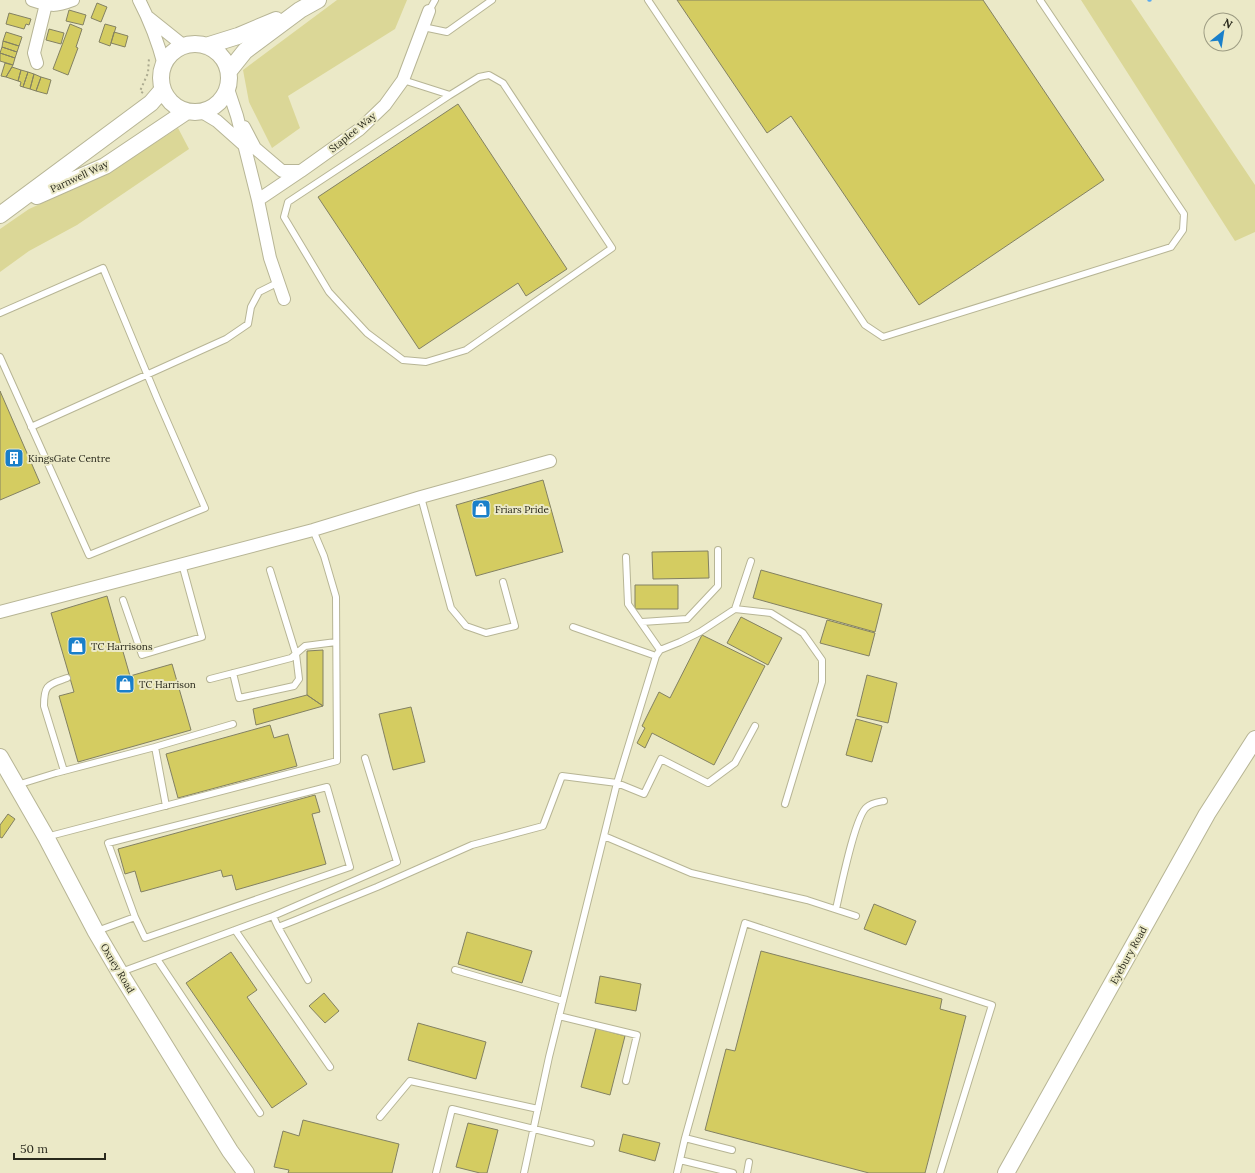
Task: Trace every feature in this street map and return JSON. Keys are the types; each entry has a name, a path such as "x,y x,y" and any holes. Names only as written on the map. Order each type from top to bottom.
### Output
{"street":[{"path":"32,0 58,6 73,0"},
{"path":"139,0 148,17 164,65"},
{"path":"206,46 238,36 300,10 318,0"},
{"path":"37,63 34,53 46,4"},
{"name":"Staplee Way","path":"258,200 302,172 360,129 385,105 403,80 432,6"},
{"path":"229,71 245,51 300,10"},
{"path":"148,17 184,46"},
{"path":"194,111 210,109 218,104 228,89 229,80 229,71 224,60 216,52 206,46 195,44 184,46 169,57 164,65 161,81 163,89 168,99 176,106 194,111 217,121 244,145"},
{"name":"Parnwell Way","path":"4,212 151,103 163,89"},
{"path":"228,89 237,116 258,200 270,258 284,299"},
{"name":"Parnwell Way","path":"4,212 105,166 194,111"},
{"path":"237,116 256,148 282,171 302,172"},
{"path":"0,612 313,530 421,497 550,462"},
{"name":"Eyebury Road","path":"1006,1173 1207,814 1247,756 1255,739"},
{"name":"Oxney Road","path":"0,757 46,837 96,932 120,973 230,1151 246,1173"}],"lane":[{"path":"423,26 447,32 492,0"},
{"path":"648,0 865,325 883,337 1170,248 1183,230 1184,214 1040,0"},
{"path":"489,75 503,83 612,248 466,350 426,362 403,360 367,332 329,292 284,217 288,202 450,95 478,77 489,75"},
{"path":"403,80 450,95"},
{"path":"0,313 103,268 205,508 89,555 1,360"},
{"path":"31,426 226,339 248,324 251,307 260,292 279,282"},
{"path":"421,497 451,608 466,626 486,633 515,626 503,582"},
{"path":"46,837 337,761 336,597 324,556 313,530"},
{"path":"642,622 687,619 718,586 718,550"},
{"path":"626,557 628,604 642,622 660,650"},
{"path":"524,1173 549,1057 617,783 656,656 660,650 700,632 734,609 751,561"},
{"path":"123,600 142,654 202,637 182,564"},
{"path":"233,674 239,698 294,686 299,679 296,654 270,570"},
{"path":"734,609 771,613 803,632 822,660 822,682 786,804"},
{"path":"572,627 656,656"},
{"path":"210,679 291,658 305,646 336,642"},
{"path":"64,771 44,706 44,695 50,684 67,678"},
{"path":"17,785 233,724"},
{"path":"278,926 377,887 472,845 543,826 562,776 617,783 644,794 661,759 708,783 735,763 755,726"},
{"path":"155,747 166,806"},
{"path":"120,973 273,916 397,862 365,758"},
{"path":"327,787 350,867 145,938 135,917 108,843 327,787"},
{"path":"836,909 854,832 860,816 866,807 884,800"},
{"path":"604,836 691,873 807,900 856,916"},
{"path":"273,916 308,980"},
{"path":"96,932 135,917"},
{"path":"677,1173 685,1138 745,923 992,1005 940,1173"},
{"path":"235,930 330,1067"},
{"path":"157,958 260,1113"},
{"path":"455,970 563,1001"},
{"path":"560,1016 637,1035 626,1082"},
{"path":"380,1117 410,1081 538,1109"},
{"path":"436,1173 452,1109 591,1143"},
{"path":"685,1138 732,1150"},
{"path":"680,1160 713,1171 733,1173"},
{"path":"747,1173 749,1162"}],"path":[{"path":"149,58 148,74 140,90 151,103"}],"shaded area":[{"path":"337,0 407,0 395,29 288,96 300,128 272,148 249,102 243,70"},
{"path":"1081,0 1131,0 1255,185 1255,232 1235,241"},
{"path":"178,128 189,149 77,225 29,251 0,272 0,229 29,209 106,174"}],"building":[{"path":"677,0 983,0 1104,180 919,305 791,116 767,133"},
{"path":"97,3 107,7 101,22 91,18"},
{"path":"69,10 86,15 83,25 66,21"},
{"path":"9,13 31,19 29,25 26,24 24,29 6,24"},
{"path":"70,24 82,29 76,47 78,48 68,75 53,69"},
{"path":"105,24 116,27 110,46 99,42"},
{"path":"49,29 64,33 61,44 46,40"},
{"path":"6,32 22,37 19,46 3,41"},
{"path":"114,32 128,36 125,47 111,43"},
{"path":"3,41 19,46 17,52 2,47"},
{"path":"2,47 17,52 15,58 0,53"},
{"path":"0,53 15,58 13,65 0,61"},
{"path":"5,63 13,65 6,77 1,76"},
{"path":"12,67 21,70 18,81 6,77"},
{"path":"21,70 28,72 23,87 20,86 21,82 18,81"},
{"path":"28,72 34,74 30,89 23,87"},
{"path":"34,74 41,77 36,91 30,89"},
{"path":"41,77 51,80 47,94 36,91"},
{"path":"458,104 567,269 526,296 518,283 419,349 318,197"},
{"name":"KingsGate Centre","path":"0,391 40,483 0,500"},
{"path":"543,480 563,552 476,576 456,505"},
{"path":"708,551 709,578 653,579 652,552"},
{"path":"761,570 882,604 875,632 753,598"},
{"path":"635,585 678,585 678,609 635,609"},
{"name":"TC Harrison","path":"107,596 130,676 172,664 191,730 78,762 59,696 74,692 51,613"},
{"path":"741,617 782,638 768,665 727,643"},
{"path":"827,620 875,633 869,656 820,643"},
{"path":"702,635 765,666 714,765 652,733 645,748 637,743 645,728 642,726 659,692 670,698"},
{"path":"323,650 323,706 307,695 307,651"},
{"path":"867,675 897,683 888,723 857,716"},
{"path":"307,695 323,706 256,725 253,709"},
{"path":"411,707 425,762 393,770 379,714"},
{"path":"856,719 882,726 872,762 846,755"},
{"path":"270,725 274,738 288,734 297,766 178,798 166,754"},
{"path":"315,795 320,812 312,814 326,864 236,890 232,875 223,877 221,870 141,892 135,871 125,874 118,849"},
{"path":"8,814 15,819 2,838 0,837 0,825"},
{"path":"874,904 916,921 906,945 864,929"},
{"path":"467,932 532,951 522,983 458,964"},
{"path":"761,951 942,999 940,1009 966,1016 925,1173 869,1173 705,1130 726,1049 735,1051"},
{"path":"231,952 257,990 247,997 307,1084 272,1108 186,983"},
{"path":"600,976 641,984 636,1011 595,1003"},
{"path":"324,993 339,1011 325,1023 309,1006"},
{"path":"418,1023 486,1042 476,1079 408,1060"},
{"path":"596,1028 625,1036 610,1095 581,1087"},
{"path":"303,1120 399,1144 392,1173 288,1173 289,1170 274,1167 283,1131 299,1136"},
{"path":"468,1123 498,1130 487,1173 480,1173 456,1167"},
{"path":"623,1134 660,1143 655,1161 619,1151"}],"place":[{"name":"KingsGate Centre","path":"14,458"},
{"name":"Friars Pride","path":"481,509"},
{"name":"TC Harrisons","path":"77,646"},
{"name":"TC Harrison","path":"125,684"}]}
